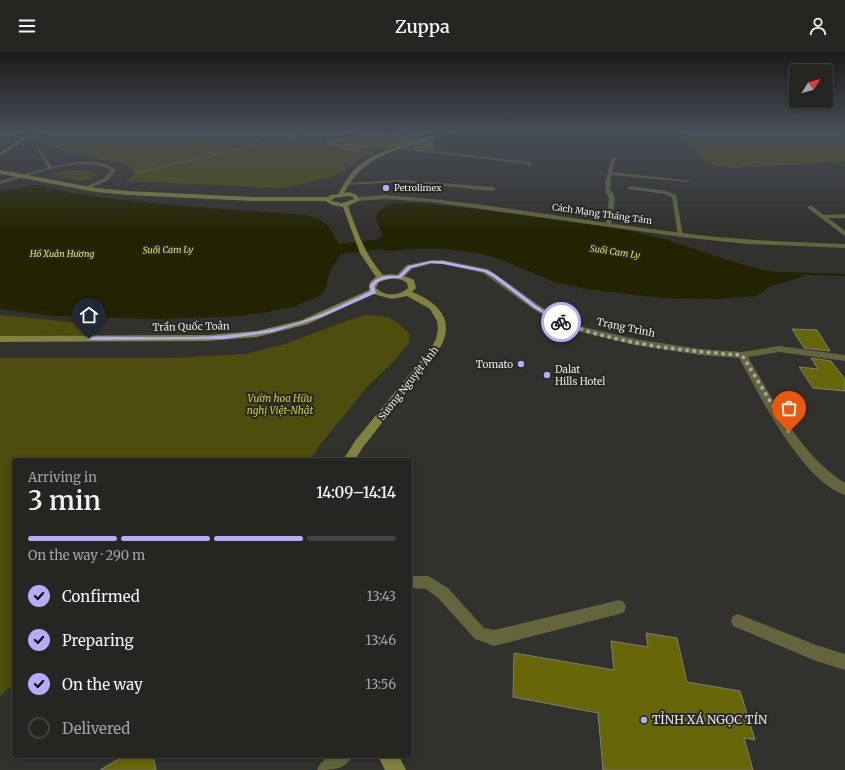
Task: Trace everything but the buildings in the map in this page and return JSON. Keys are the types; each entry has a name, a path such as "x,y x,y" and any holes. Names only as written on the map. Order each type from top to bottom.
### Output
{"main road":[{"path":"340,194 346,184 364,164"},
{"path":"0,172 87,188 128,193 253,200 328,199 332,196 340,194 353,195 358,199 353,203 345,205 332,204 328,199"},
{"path":"345,205 364,256 381,278"},
{"path":"399,277 408,280 412,285 412,288 407,293 389,296 374,292 372,286 377,280 381,278 399,277"},
{"name":"Trần Quốc Toản","path":"0,339 214,337 257,334 305,322 374,292"},
{"name":"Sương Nguyệt Ánh","path":"350,458 435,349 443,335 442,321 435,309 423,300 407,293"},
{"path":"389,758 396,770"}],"street":[{"name":"Cách Mạng Tháng Tám","path":"358,199 385,197 431,200 681,235 747,242 845,246"},
{"name":"Trạng Trình","path":"399,277 409,267 431,262 443,262 476,268 494,276 549,316 576,328 635,342 700,352 742,355 779,349 845,358"},
{"path":"742,355 789,432 806,455 828,478 845,490"}],"lane":[{"path":"48,164 51,168"},
{"path":"0,183 51,168 104,164 110,166 114,170 106,179 87,188"},
{"path":"136,173 177,164"},
{"path":"608,224 612,198 606,185 613,164"},
{"path":"610,173 688,182"},
{"path":"346,184 402,181 493,189"},
{"path":"630,188 666,193 674,196 681,235"},
{"path":"810,207 845,234"},
{"path":"823,217 845,216"},
{"path":"412,582 428,583 443,593 480,634 494,638 620,607"},
{"path":"738,621 816,653 845,662"},
{"path":"326,770 341,758"}],"green space":[{"path":"124,164 354,164 345,171 332,177 295,186 278,188 128,181 127,180 136,173 129,165"},
{"path":"710,164 817,164 732,168 715,166"},
{"path":"70,170 84,170 96,173 92,179 80,181 49,174"},
{"path":"0,315 99,325 94,335 0,336"},
{"name":"Vườn hoa Hữu nghị Việt-Nhật","path":"366,315 390,318 409,333 409,343 393,362 368,386 320,445 311,458 12,458 12,687 7,689 0,697 0,358 173,358 246,354 285,344"}],"water":[{"name":"Hồ Xuân Hương","path":"37,185 78,194 143,202 306,215 319,219 327,225 339,244 376,240 383,236 376,218 377,213 387,205 397,203 417,203 486,210 626,230 667,240 734,262 764,270 805,276 771,286 756,296 718,299 661,298 586,289 554,282 500,259 478,253 445,249 387,251 383,249 341,254 329,274 326,288 321,295 296,306 263,313 227,317 153,319 54,316 0,309 0,191"}],"waterway":[{"name":"Suối Cam Ly","path":"782,273 845,275"}],"way so far":[{"path":"561,322 576,328 635,342 700,352 742,355 789,432"}],"place":[{"name":"Petrolimex","path":"386,188"},
{"name":"Tomato","path":"521,364"},
{"name":"Dalat Hills Hotel","path":"547,375"},
{"name":"TỈNH XÁ NGỌC TÍN","path":"644,720"}],"route":[{"path":"89,339 224,337 273,331 305,322 374,292 372,289 373,282 381,278 394,276 399,277 409,267 431,262 443,262 485,271 549,316 561,322"}]}
